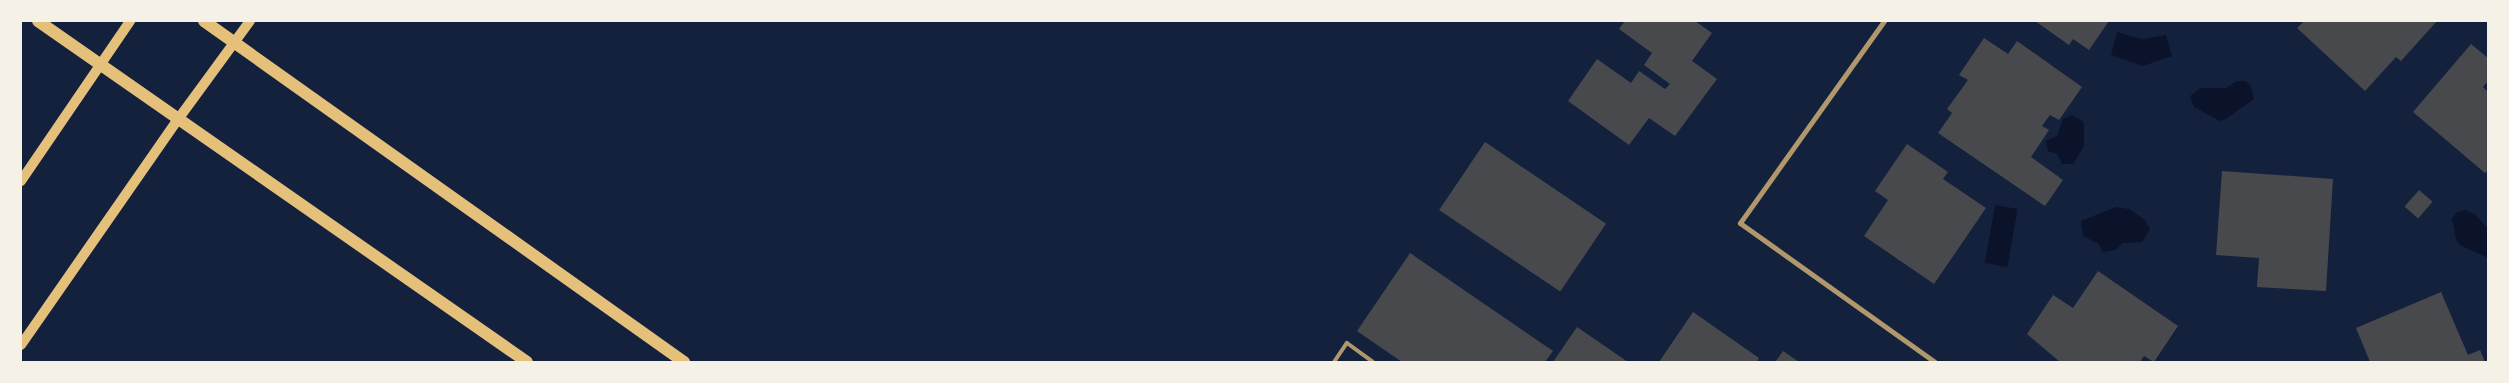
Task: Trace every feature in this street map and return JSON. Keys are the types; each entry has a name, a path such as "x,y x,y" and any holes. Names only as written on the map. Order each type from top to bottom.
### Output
{"main road":[{"path":"38,21 527,362"},
{"path":"21,181 130,21"},
{"path":"204,21 684,362"},
{"path":"21,345 179,118 250,21"}],"street":[{"path":"1884,21 1740,224 1935,362"}],"lane":[{"path":"1334,362 1347,343 1373,362"}],"water":[{"path":"2117,32 2141,39 2166,35 2172,56 2143,66 2111,55"},
{"path":"2237,81 2246,81 2251,86 2254,99 2226,119 2220,121 2194,107 2190,96 2200,88 2226,88"},
{"path":"2072,115 2084,122 2084,146 2073,164 2062,164 2057,154 2048,151 2046,141 2057,136 2063,119"},
{"path":"1995,205 2018,209 2007,267 1985,263"},
{"path":"2116,207 2129,209 2144,219 2150,229 2142,242 2122,243 2116,250 2102,252 2099,244 2083,236 2081,221"},
{"path":"2465,210 2475,214 2488,229 2488,258 2460,245 2456,239 2452,219 2457,212"}],"building":[{"path":"1625,21 1695,21 1712,33 1692,61 1717,79 1675,136 1649,118 1629,145 1568,101 1597,59 1631,83 1639,71 1665,89 1670,84 1644,65 1652,53 1619,29"},
{"path":"2035,21 2109,21 2089,50 2073,39 2069,45"},
{"path":"2304,21 2437,21 2401,61 2396,57 2365,91 2297,28"},
{"path":"1984,38 2008,54 2017,41 2082,87 2059,120 2050,115 2042,126 2049,130 2031,157 2063,180 2045,206 1938,133 1952,113 1947,109 1968,80 1959,75"},
{"path":"2471,44 2488,58 2488,81 2483,87 2488,92 2488,170 2485,173 2413,112"},
{"path":"1485,142 1606,224 1560,292 1439,210"},
{"path":"1907,144 1948,172 1943,179 1986,208 1934,284 1864,236 1888,200 1875,191"},
{"path":"2222,171 2333,179 2326,291 2257,287 2259,258 2216,255"},
{"path":"2419,190 2433,202 2418,218 2405,207"},
{"path":"1410,253 1553,351 1545,362 1402,362 1357,331"},
{"path":"2098,271 2178,326 2154,362 2144,356 2140,362 2060,362 2027,334 2053,295 2073,308"},
{"path":"2441,292 2468,355 2480,350 2485,362 2370,362 2356,328"},
{"path":"1693,312 1759,358 1757,362 1659,362"},
{"path":"1577,327 1628,362 1553,362"},
{"path":"1783,351 1799,362 1775,362"}]}
